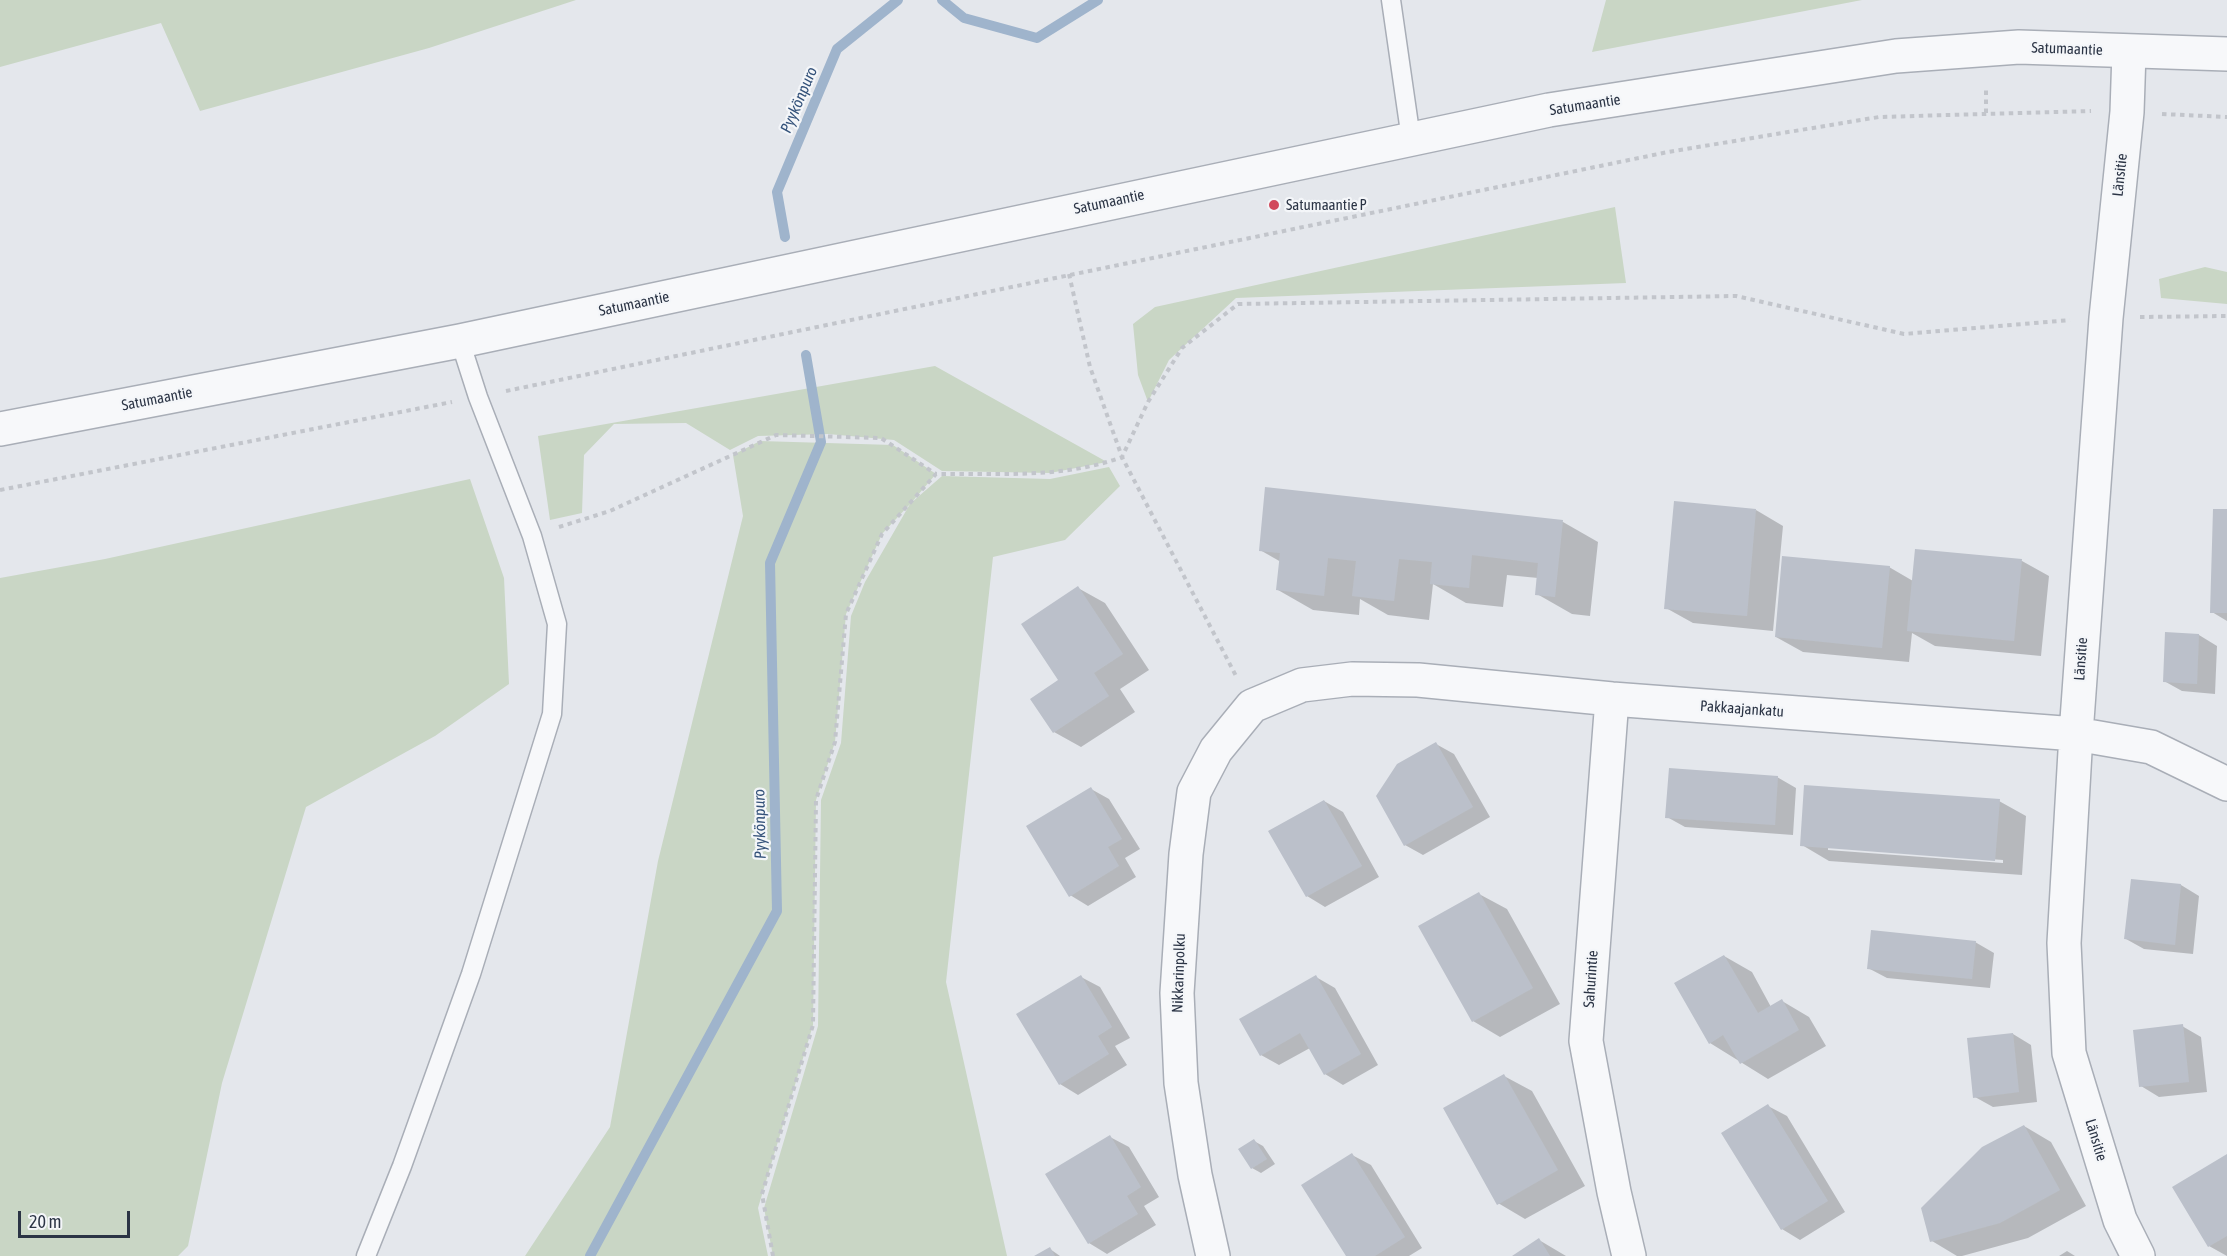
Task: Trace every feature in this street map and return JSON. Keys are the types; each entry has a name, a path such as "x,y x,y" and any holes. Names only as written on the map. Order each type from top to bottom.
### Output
{"street":[{"name":"Satumaantie","path":"0,429 460,341 1549,111 1896,56 2019,47 2227,54"},
{"name":"Länsitie","path":"2129,52 2127,112 2106,318 2076,734 2064,943 2069,1053 2120,1220 2138,1256"},
{"name":"Pakkaajankatu","path":"1252,706 1302,685 1352,679 1418,680 1612,699 2076,734 2151,747 2227,784"},
{"name":"Sahurintie","path":"1612,699 1586,1041 1614,1192 1629,1256"},
{"name":"Nikkarinpolku","path":"1213,1256 1195,1175 1181,1083 1177,993 1186,854 1194,792 1216,750 1252,706"}],"lane":[{"path":"1392,0 1411,139"},
{"path":"366,1256 402,1166 471,974 552,714 557,624 532,536 478,397 460,341"}],"path":[{"path":"0,490 478,397 1668,152 1879,117 2071,110 2227,117"},
{"path":"1069,274 1090,367 1122,457 1252,706"},
{"path":"532,536 610,511 776,435 881,438 936,474 1050,473 1107,462 1122,457 1148,402 1182,348 1238,304 1736,296 1904,334 2106,318 2227,316"},
{"path":"773,1256 762,1194 813,1025 816,800 835,742 846,614 882,534 936,474"}],"green space":[{"path":"0,0 576,0 429,48 200,111 161,23 0,67"},
{"path":"1606,0 1862,0 1592,52"},
{"path":"1615,207 1626,283 1236,298 1169,360 1148,402 1138,375 1133,324 1155,307"},
{"path":"2205,267 2227,272 2227,304 2161,298 2159,279"},
{"path":"935,366 1107,462 1050,473 942,471 894,440 828,434 758,436 730,450 686,423 614,424 584,455 582,513 550,520 538,436"},
{"path":"760,441 893,445 936,474 911,503 942,476 1050,479 1109,467 1120,486 1065,540 993,557 946,982 1007,1256 773,1256 764,1208 818,1026 821,800 841,743 851,616 865,582 910,504 882,534 846,614 835,742 816,800 813,1025 758,1208 768,1256 525,1256 610,1127 658,861 743,516 733,455"},
{"path":"470,479 504,578 509,684 435,736 306,807 222,1083 188,1246 178,1256 0,1256 0,578 105,559"}],"building":[{"path":"1265,487 1563,520 1555,597 1535,595 1538,563 1472,555 1469,588 1430,584 1432,562 1399,559 1394,601 1352,596 1356,561 1328,558 1324,596 1276,590 1280,553 1259,551"},
{"path":"1674,501 1756,509 1747,616 1664,609"},
{"path":"2213,509 2227,509 2227,613 2210,613"},
{"path":"1915,549 2022,559 2014,641 1907,631"},
{"path":"1782,556 1890,566 1882,648 1775,637"},
{"path":"1078,586 1123,654 1094,673 1109,696 1053,733 1030,699 1058,680 1021,624"},
{"path":"2165,632 2199,634 2197,684 2163,682"},
{"path":"1436,742 1473,807 1404,846 1376,796 1397,764"},
{"path":"1669,768 1778,776 1775,825 1665,818"},
{"path":"1804,785 2000,799 1995,861 1800,846"},
{"path":"1091,787 1122,839 1108,847 1119,866 1069,897 1026,826"},
{"path":"1324,800 1362,866 1306,897 1268,831"},
{"path":"2131,879 2181,884 2175,945 2124,939"},
{"path":"1479,892 1533,988 1472,1022 1418,926"},
{"path":"1871,930 1976,941 1972,979 1867,969"},
{"path":"1724,955 1758,1013 1782,999 1799,1030 1740,1064 1723,1035 1709,1044 1674,983"},
{"path":"1081,975 1112,1027 1098,1036 1109,1054 1059,1085 1016,1014"},
{"path":"1316,975 1361,1054 1324,1075 1300,1033 1260,1056 1239,1019"},
{"path":"2183,1024 2189,1082 2139,1087 2133,1030"},
{"path":"2013,1033 2019,1092 1973,1098 1967,1038"},
{"path":"1504,1074 1558,1170 1497,1205 1443,1108"},
{"path":"1768,1104 1828,1201 1781,1230 1721,1133"},
{"path":"2024,1125 2060,1190 2000,1223 1930,1242 1921,1208 1982,1147"},
{"path":"1110,1135 1141,1187 1127,1196 1138,1214 1088,1244 1045,1174"},
{"path":"1254,1139 1267,1159 1251,1169 1238,1149"},
{"path":"1352,1153 1405,1237 1375,1256 1346,1256 1301,1185"},
{"path":"2227,1154 2227,1236 2208,1247 2172,1187"},
{"path":"1539,1238 1550,1256 1512,1256"},
{"path":"1050,1247 1055,1256 1034,1256"}],"waterway":[{"name":"Pyykönpuro","path":"785,237 777,192 837,49 898,0"},
{"name":"Pyykönpuro","path":"942,0 964,18 1037,38 1098,0"},
{"name":"Pyykönpuro","path":"590,1256 777,911 770,563 821,442 806,355"}],"place":[{"name":"Satumaantie P","path":"1274,205"}]}
